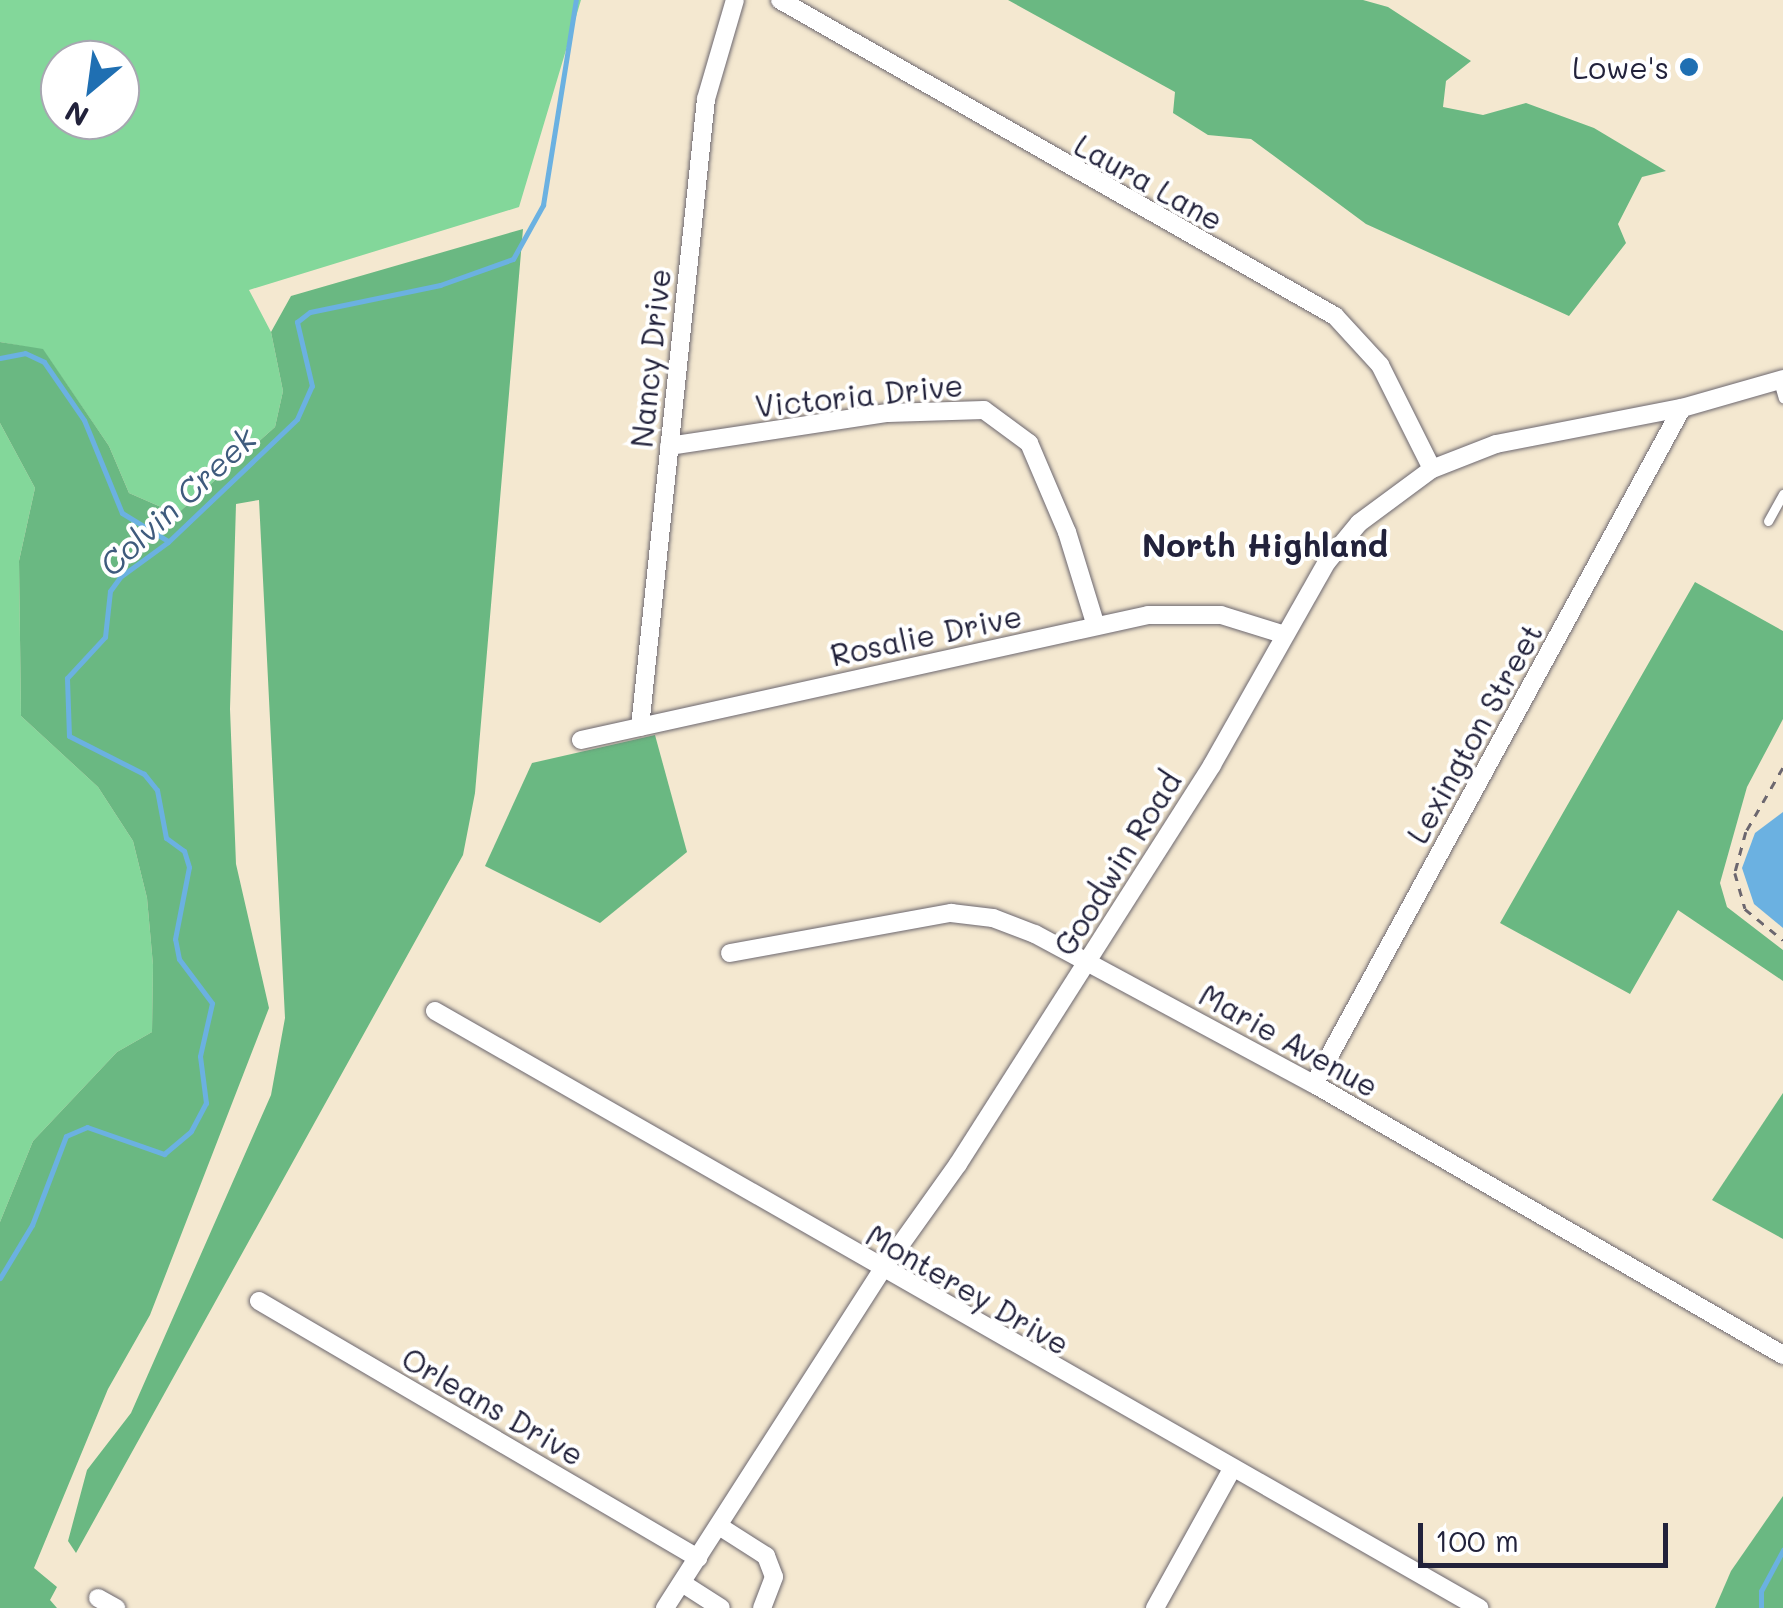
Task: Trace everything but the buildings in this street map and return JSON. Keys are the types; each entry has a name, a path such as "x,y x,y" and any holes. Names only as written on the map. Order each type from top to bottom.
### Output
{"street":[{"name":"Nancy Drive","path":"640,727 706,99 735,0"},
{"name":"Laura Lane","path":"780,0 1334,316 1380,365 1432,469"},
{"name":"Goodwin Road","path":"665,1608 1088,960 1212,765 1282,634 1358,524 1432,469 1496,444 1781,386"},
{"name":"Lexington Street","path":"1314,1084 1682,408"},
{"name":"Victoria Drive","path":"669,446 888,414 984,410 1029,442 1067,532 1096,626"},
{"name":"Rosalie Drive","path":"581,740 1096,626 1184,612 1259,623 1282,634"},
{"name":"Marie Avenue","path":"730,953 952,913 993,918 1088,960 1314,1084 1783,1354"},
{"name":"Monterey Drive","path":"435,1011 881,1272 1479,1608"},
{"name":"Orleans Drive","path":"259,1301 698,1558"},
{"path":"1155,1608 1231,1470"},
{"path":"720,1526 766,1556 774,1576 762,1608"},
{"path":"682,1583 720,1608"},
{"path":"98,1598 116,1608"}],"lane":[{"path":"1768,521 1783,494"}],"path":[{"path":"1783,768 1746,832 1734,873 1745,909 1783,940"}],"green space":[{"path":"0,0 581,0 519,207 249,290 271,332 283,391 275,427 177,514 129,493 109,446 43,350 0,342"},
{"path":"1008,0 1363,0 1388,7 1471,61 1446,81 1443,107 1483,115 1526,103 1594,128 1666,171 1642,177 1618,224 1626,243 1569,316 1366,224 1251,139 1208,135 1173,113 1175,92"},
{"path":"523,229 475,793 463,855 76,1553 68,1541 87,1470 131,1413 271,1095 285,1018 259,500 236,504 230,709 236,864 269,1008 150,1315 108,1389 34,1568 57,1587 50,1600 57,1608 0,1608 0,1222 33,1141 117,1052 152,1032 153,965 147,898 133,841 98,787 21,716 19,561 35,488 0,423 0,342 43,349 109,446 129,493 177,514 275,427 283,391 271,332 291,296"},
{"path":"0,423 35,488 19,561 21,716 98,787 133,841 147,898 153,965 152,1032 117,1052 33,1141 0,1222"},
{"path":"1695,582 1783,631 1783,719 1747,787 1720,883 1727,907 1783,950 1783,981 1678,910 1630,994 1500,923"},
{"path":"655,735 687,852 600,923 485,866 532,763"},
{"path":"1783,1093 1783,1239 1712,1200"},
{"path":"1783,1496 1783,1608 1715,1608 1731,1571"}],"water":[{"path":"1783,812 1783,928 1754,904 1742,868 1755,833"}],"waterway":[{"name":"Colvin Creek","path":"0,1278 32,1225 66,1136 87,1127 164,1154 191,1131 206,1103 200,1056 212,1003 179,959 175,939 189,867 184,851 166,838 157,790 144,774 69,736 67,678 105,637 110,591 120,577 168,542 297,419 312,386 297,322 310,312 440,285 513,259 543,205 576,0"},
{"path":"0,358 25,353 44,362 84,420 122,513 168,541"},
{"path":"1761,1608 1761,1591 1783,1550"}],"place":[{"name":"Lowe's","path":"1689,67"}],"district":[{"name":"North Highland","path":"1265,544"}]}
